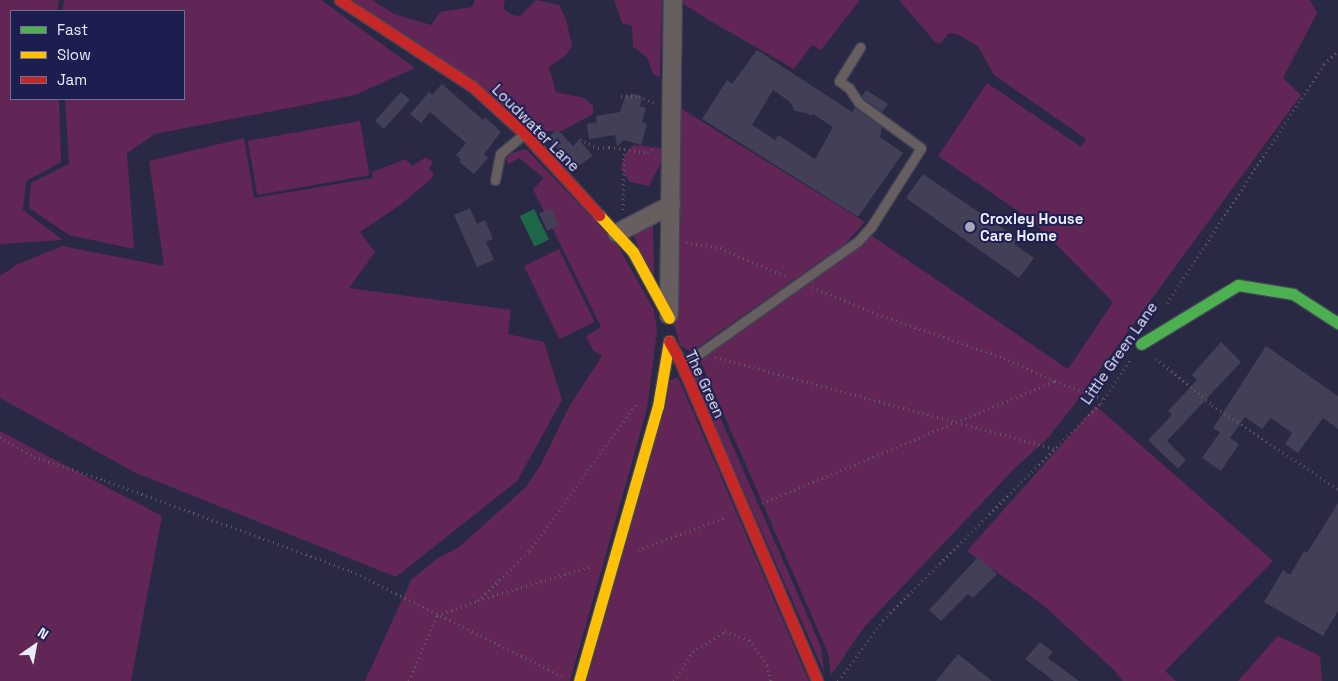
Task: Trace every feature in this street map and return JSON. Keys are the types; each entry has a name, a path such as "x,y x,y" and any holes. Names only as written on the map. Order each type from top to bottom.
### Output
{"street":[{"name":"Loudwater Lane","path":"340,0 472,86 525,134 633,252 669,318"},
{"path":"669,341 673,0"},
{"path":"617,233 671,205"},
{"path":"1140,344 1238,285 1293,294 1338,323"},
{"name":"The Green","path":"669,341 681,363 745,510 817,681"},
{"name":"The Green","path":"579,681 658,406 669,341"}],"lane":[{"path":"681,363 700,353 858,241 871,227 920,148 859,103 849,88 839,81 860,47"},
{"path":"495,180 500,154 525,134"}],"path":[{"name":"Little Green Lane","path":"1162,311 1324,64 1338,51"},
{"path":"621,96 638,96 650,100 658,106"},
{"path":"580,139 592,147 648,153 653,150 657,142"},
{"path":"617,233 623,212 624,149"},
{"path":"670,240 720,248 877,314 1004,358 1055,381 1103,399"},
{"path":"1140,344 1212,405 1338,489"},
{"name":"Little Green Lane","path":"838,681 883,620 1103,399 1140,344"},
{"path":"700,353 1055,449"},
{"path":"409,681 438,615 614,559 745,510 1055,381"},
{"path":"478,601 528,551 638,403"},
{"path":"0,437 34,457 104,480 351,571 565,677"},
{"path":"674,681 693,652 725,631 749,640 767,665 771,681"}],"shaded area":[{"path":"0,0 59,0 57,10 10,10 10,100 59,100 61,162 26,181 23,210 63,240 0,244"},
{"path":"64,0 321,0 415,68 355,95 155,134 127,153 134,249 69,235 29,208 31,183 69,164 65,100 185,100 185,10 62,10"},
{"path":"353,0 372,0 394,14 431,25 440,12 472,7 475,0 505,0 503,9 512,15 520,16 536,0 559,5 566,19 572,46 566,55 549,67 556,92 584,98 593,106 593,114 562,131 544,131 534,137"},
{"path":"614,0 662,0 660,77 653,74 647,57 633,47 632,26 622,23"},
{"path":"682,0 860,0 821,50 812,45 794,69 712,22 682,3"},
{"path":"899,0 1310,0 1317,13 1283,78 1301,95 1074,405 1046,440 1016,467 865,626 831,675 828,653 700,360 717,345 872,236 1068,369 1113,302 1034,222 938,156 987,83 1081,147 1086,139 994,75 978,46 957,34 949,33 940,44 934,41"},
{"path":"680,108 865,222 845,244 691,352 680,345 672,317"},
{"path":"360,121 370,175 257,195 248,141"},
{"path":"244,138 254,198 373,178 372,172 406,159 412,166 426,157 433,162 429,169 434,174 430,180 400,205 360,232 375,252 349,288 511,310 508,334 544,342 562,400 517,481 396,577 136,473 0,398 0,276 16,265 62,246 164,266 149,161"},
{"path":"633,145 662,148 666,153 649,186 630,182 621,169 625,154"},
{"path":"527,150 617,244 654,310 657,331 647,409 570,681 365,681 411,580 438,558 459,547 526,487 540,466 570,405 602,356 593,350 586,336 601,327 533,189 544,178 519,158 509,164 506,159 512,153"},
{"path":"534,209 549,240 535,247 520,216"},
{"path":"653,224 654,275 649,272 630,227"},
{"path":"559,249 595,322 559,339 524,266"},
{"path":"693,356 821,647 824,672 689,367"},
{"path":"678,377 809,681 579,681 662,383"},
{"path":"1096,406 1273,561 1165,671 1176,681 1123,681 1114,670 1043,605 967,551"},
{"path":"0,431 162,516 131,681 0,681"},
{"path":"1278,636 1320,656 1322,681 1238,681"}],"building":[{"path":"757,50 852,112 855,108 882,127 880,137 903,153 858,217 702,119 727,80 732,84","holes":["773,90 789,101 795,111 812,116 813,114 833,127 815,159 778,135 775,140 752,125"]},
{"path":"442,84 483,120 485,117 501,132 484,154 488,158 474,174 459,162 461,160 456,155 466,143 430,112 421,123 410,114 429,92 432,95"},
{"path":"866,90 888,104 882,112 864,99 862,96"},
{"path":"401,92 410,100 384,129 375,121"},
{"path":"631,93 642,97 640,106 646,108 642,122 647,124 641,145 624,140 617,146 615,135 589,139 587,124 597,122 596,116 620,112 626,94 630,96"},
{"path":"557,129 573,146 579,140 593,156 575,168 548,138"},
{"name":"Croxley House Care Home","path":"923,174 1018,239 1014,244 1034,258 1019,278 906,198"},
{"path":"470,208 477,224 485,220 493,239 486,242 494,260 477,267 454,215"},
{"path":"551,208 559,225 547,231 539,213"},
{"path":"1221,342 1241,362 1167,441 1186,460 1178,469 1148,440 1172,415 1168,411 1197,380 1192,375"},
{"path":"1266,346 1338,396 1338,429 1323,418 1298,453 1285,444 1292,433 1271,418 1262,429 1245,417 1230,438 1239,444 1221,471 1202,458 1220,432 1213,428"},
{"path":"1338,503 1338,611 1323,636 1264,602 1283,570 1290,575 1304,551 1307,553"},
{"path":"978,557 997,574 973,598 968,594 941,621 929,610"},
{"path":"1040,642 1053,652 1048,658 1079,681 1054,681 1025,659"},
{"path":"958,654 992,681 936,681"}],"traffic: fast":[{"path":"1141,344 1238,285 1293,294 1338,323"}],"traffic: slow":[{"path":"599,215 633,252 669,318"},
{"path":"579,681 658,406 669,341"}],"traffic: jam":[{"path":"340,0 472,86 525,134 599,215"},
{"path":"669,341 681,363 817,681"}],"place":[{"name":"Croxley House Care Home","path":"970,227"}]}
